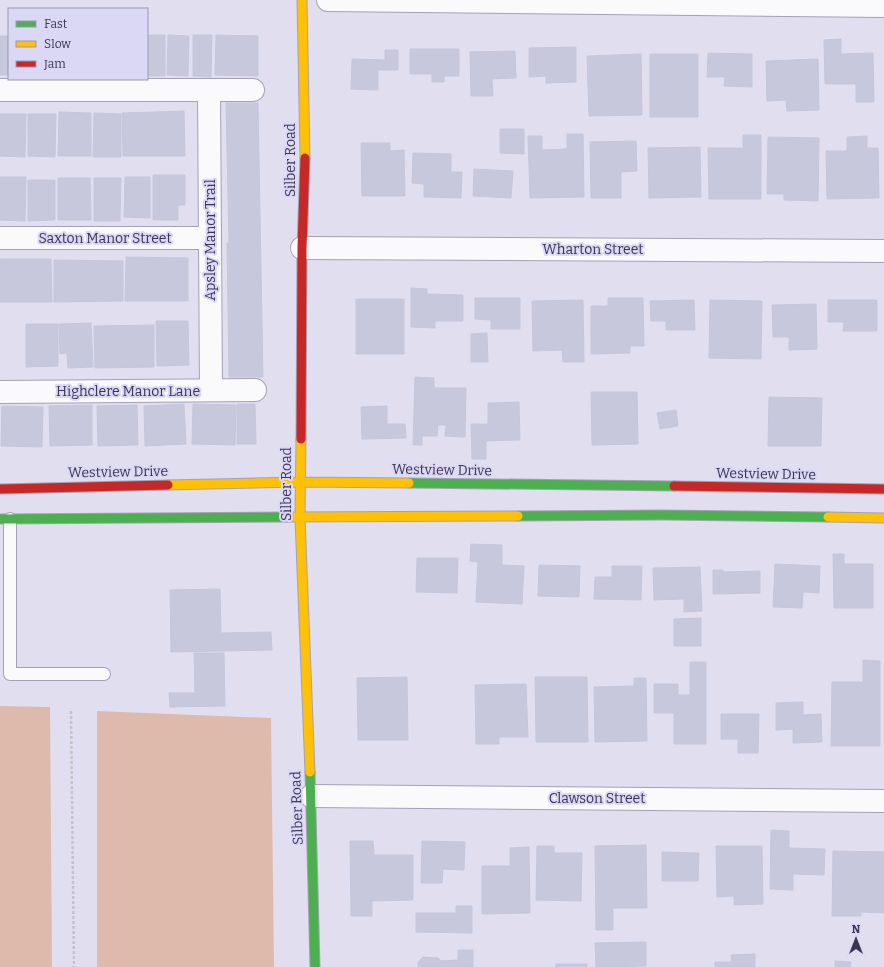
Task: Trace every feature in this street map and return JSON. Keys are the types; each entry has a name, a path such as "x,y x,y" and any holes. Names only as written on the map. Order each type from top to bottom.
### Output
{"main road":[{"name":"Silber Road","path":"302,0 305,160 302,248 300,518 311,796 315,967"},
{"name":"Westview Drive","path":"0,489 300,482 664,490 884,489"},
{"path":"5,519 300,518 663,512 884,518"}],"street":[{"path":"328,0 884,6"},
{"path":"0,90 253,90"},
{"name":"Apsley Manor Trail","path":"209,90 211,390"},
{"name":"Saxton Manor Street","path":"0,238 210,238"},
{"name":"Wharton Street","path":"302,248 884,251"},
{"name":"Highclere Manor Lane","path":"0,392 255,390"},
{"name":"Clawson Street","path":"311,796 884,801"}],"lane":[{"path":"5,519 10,674 104,674"}],"path":[{"path":"71,711 74,967"}],"shaded area":[{"path":"0,706 50,707 52,967 0,967"},
{"path":"97,711 271,718 274,967 97,967"}],"building":[{"path":"148,35 165,35 165,76 148,76"},
{"path":"168,35 189,36 188,76 167,75"},
{"path":"193,35 212,35 211,77 193,76"},
{"path":"216,35 258,36 258,76 215,75"},
{"path":"0,36 8,36 8,75 0,75"},
{"path":"841,39 841,54 873,53 874,102 856,102 856,84 825,84 824,40"},
{"path":"576,47 576,82 546,83 546,76 529,77 529,48"},
{"path":"410,49 459,49 459,76 444,76 444,82 432,82 432,74 410,74"},
{"path":"385,50 398,50 398,70 378,70 378,90 351,89 352,59 385,60"},
{"path":"515,51 516,78 492,79 493,96 471,96 470,52"},
{"path":"708,53 752,54 752,87 724,86 725,77 707,77"},
{"path":"641,54 642,115 589,116 587,56"},
{"path":"650,54 698,54 698,117 650,117"},
{"path":"818,59 819,110 787,111 786,100 767,101 766,61"},
{"path":"226,103 258,103 263,377 229,377 227,243 229,243"},
{"path":"184,111 185,156 123,156 122,113"},
{"path":"59,112 91,113 91,156 58,156"},
{"path":"94,113 121,114 121,157 93,157"},
{"path":"0,114 26,114 25,157 0,156"},
{"path":"28,114 56,114 55,157 28,156"},
{"path":"500,129 524,129 524,154 500,153"},
{"path":"567,134 583,134 584,197 530,198 528,136 542,136 542,150 567,149"},
{"path":"743,135 761,135 761,199 709,199 708,148 743,148"},
{"path":"867,136 867,148 878,148 879,198 827,199 826,151 847,151 847,137"},
{"path":"768,137 819,138 818,201 784,200 784,194 767,194"},
{"path":"636,141 637,171 621,172 621,198 591,198 590,142"},
{"path":"361,143 390,143 390,151 404,150 405,196 362,196"},
{"path":"700,147 701,197 649,198 648,148"},
{"path":"413,153 451,154 451,172 462,172 461,198 424,197 424,184 412,183"},
{"path":"474,169 513,171 511,198 473,196"},
{"path":"153,175 185,175 185,205 178,205 178,220 153,220"},
{"path":"0,177 26,177 25,221 0,220"},
{"path":"125,177 150,177 150,218 124,217"},
{"path":"58,178 90,178 91,220 58,220"},
{"path":"94,178 121,178 120,221 94,221"},
{"path":"28,180 55,180 55,220 28,221"},
{"path":"126,257 188,258 188,301 125,301"},
{"path":"0,259 51,259 52,302 0,302"},
{"path":"54,260 123,261 123,301 54,302"},
{"path":"411,288 427,289 427,294 463,295 463,321 435,321 435,328 411,327"},
{"path":"475,298 520,298 520,329 491,329 491,320 475,319"},
{"path":"608,298 643,298 644,346 630,346 630,353 591,354 591,306 608,306"},
{"path":"356,299 404,299 404,354 356,354"},
{"path":"583,300 584,362 563,362 562,350 533,351 532,301"},
{"path":"694,300 695,330 666,330 666,321 651,321 650,301"},
{"path":"710,300 762,301 761,359 709,358"},
{"path":"828,300 877,300 877,331 843,331 844,322 828,322"},
{"path":"816,304 817,349 789,350 789,337 773,337 772,305"},
{"path":"156,321 188,321 189,365 157,366"},
{"path":"91,323 93,367 68,368 67,353 60,354 59,324"},
{"path":"26,324 58,324 58,366 26,367"},
{"path":"154,325 154,367 95,368 94,326"},
{"path":"487,333 488,362 471,362 471,334"},
{"path":"415,377 434,378 434,388 466,388 465,437 445,436 446,425 438,425 437,436 422,436 422,445 413,445"},
{"path":"591,392 637,392 638,444 592,445"},
{"path":"769,397 822,398 821,446 768,446"},
{"path":"519,402 520,440 486,441 486,459 472,459 471,424 488,424 488,403"},
{"path":"184,404 186,444 145,446 144,406"},
{"path":"193,404 236,405 235,445 192,444"},
{"path":"237,404 255,404 256,444 237,444"},
{"path":"92,405 92,445 50,446 49,406"},
{"path":"137,405 138,445 98,446 97,406"},
{"path":"2,406 43,407 42,447 1,446"},
{"path":"387,406 387,424 405,424 406,438 362,439 361,407"},
{"path":"676,410 678,426 660,429 657,413"},
{"path":"471,544 502,545 502,565 524,566 522,604 476,602 478,562 470,561"},
{"path":"833,554 844,554 844,564 873,564 873,608 834,608"},
{"path":"417,558 458,558 457,593 416,592"},
{"path":"775,564 820,566 819,593 803,592 802,608 773,607"},
{"path":"539,565 580,566 579,597 538,596"},
{"path":"612,566 642,566 641,600 594,599 595,577 612,577"},
{"path":"700,567 702,611 684,612 684,599 654,600 653,568"},
{"path":"713,570 723,570 723,572 760,571 760,593 713,594"},
{"path":"220,589 221,633 271,632 272,650 171,652 170,590"},
{"path":"701,618 701,646 674,646 674,619"},
{"path":"194,653 224,653 225,706 170,707 169,693 195,693"},
{"path":"863,660 880,661 880,746 831,746 832,682 863,682"},
{"path":"690,662 706,662 706,744 674,744 674,713 654,713 654,684 678,684 678,695 690,695"},
{"path":"407,677 408,740 358,740 357,678"},
{"path":"535,677 587,677 588,742 536,742"},
{"path":"634,678 646,678 647,741 595,742 594,687 634,686"},
{"path":"526,684 528,737 499,737 499,744 476,744 475,685"},
{"path":"803,702 803,715 821,714 822,742 793,743 793,729 776,730 776,703"},
{"path":"721,714 759,714 758,753 738,753 738,739 721,739"},
{"path":"771,830 789,831 789,848 825,849 824,875 793,874 793,890 770,889"},
{"path":"350,841 373,841 374,855 413,855 413,900 372,901 372,916 351,916"},
{"path":"422,841 465,842 464,870 443,869 442,883 421,883"},
{"path":"646,845 647,908 613,908 613,930 596,930 595,846"},
{"path":"537,846 554,846 554,853 582,853 581,901 536,900"},
{"path":"716,846 762,846 763,904 734,905 734,896 717,897"},
{"path":"529,847 530,913 482,914 482,866 510,866 510,848"},
{"path":"833,851 884,852 884,913 861,912 861,916 832,916"},
{"path":"662,852 699,853 698,881 662,881"},
{"path":"456,906 472,906 472,933 416,932 416,913 456,913"},
{"path":"646,942 646,966 596,967 595,943"},
{"path":"458,950 473,950 473,967 418,967 418,962 423,957 438,958 441,961 458,960"},
{"path":"755,954 755,967 715,967 715,962 732,962 731,955"},
{"path":"835,961 851,962 850,967 835,967"},
{"path":"556,964 587,964 587,967 556,967"}],"traffic: fast":[{"path":"409,483 674,486"},
{"path":"518,516 663,515 828,517"},
{"path":"0,519 287,517"},
{"path":"310,772 315,967"}],"traffic: slow":[{"path":"302,0 305,158"},
{"path":"301,439 300,518 310,772"},
{"path":"168,485 300,482 409,483"},
{"path":"287,517 518,516"},
{"path":"828,517 884,518"}],"traffic: jam":[{"path":"301,439 302,248 305,158"},
{"path":"0,489 168,485"},
{"path":"674,486 884,489"}]}
